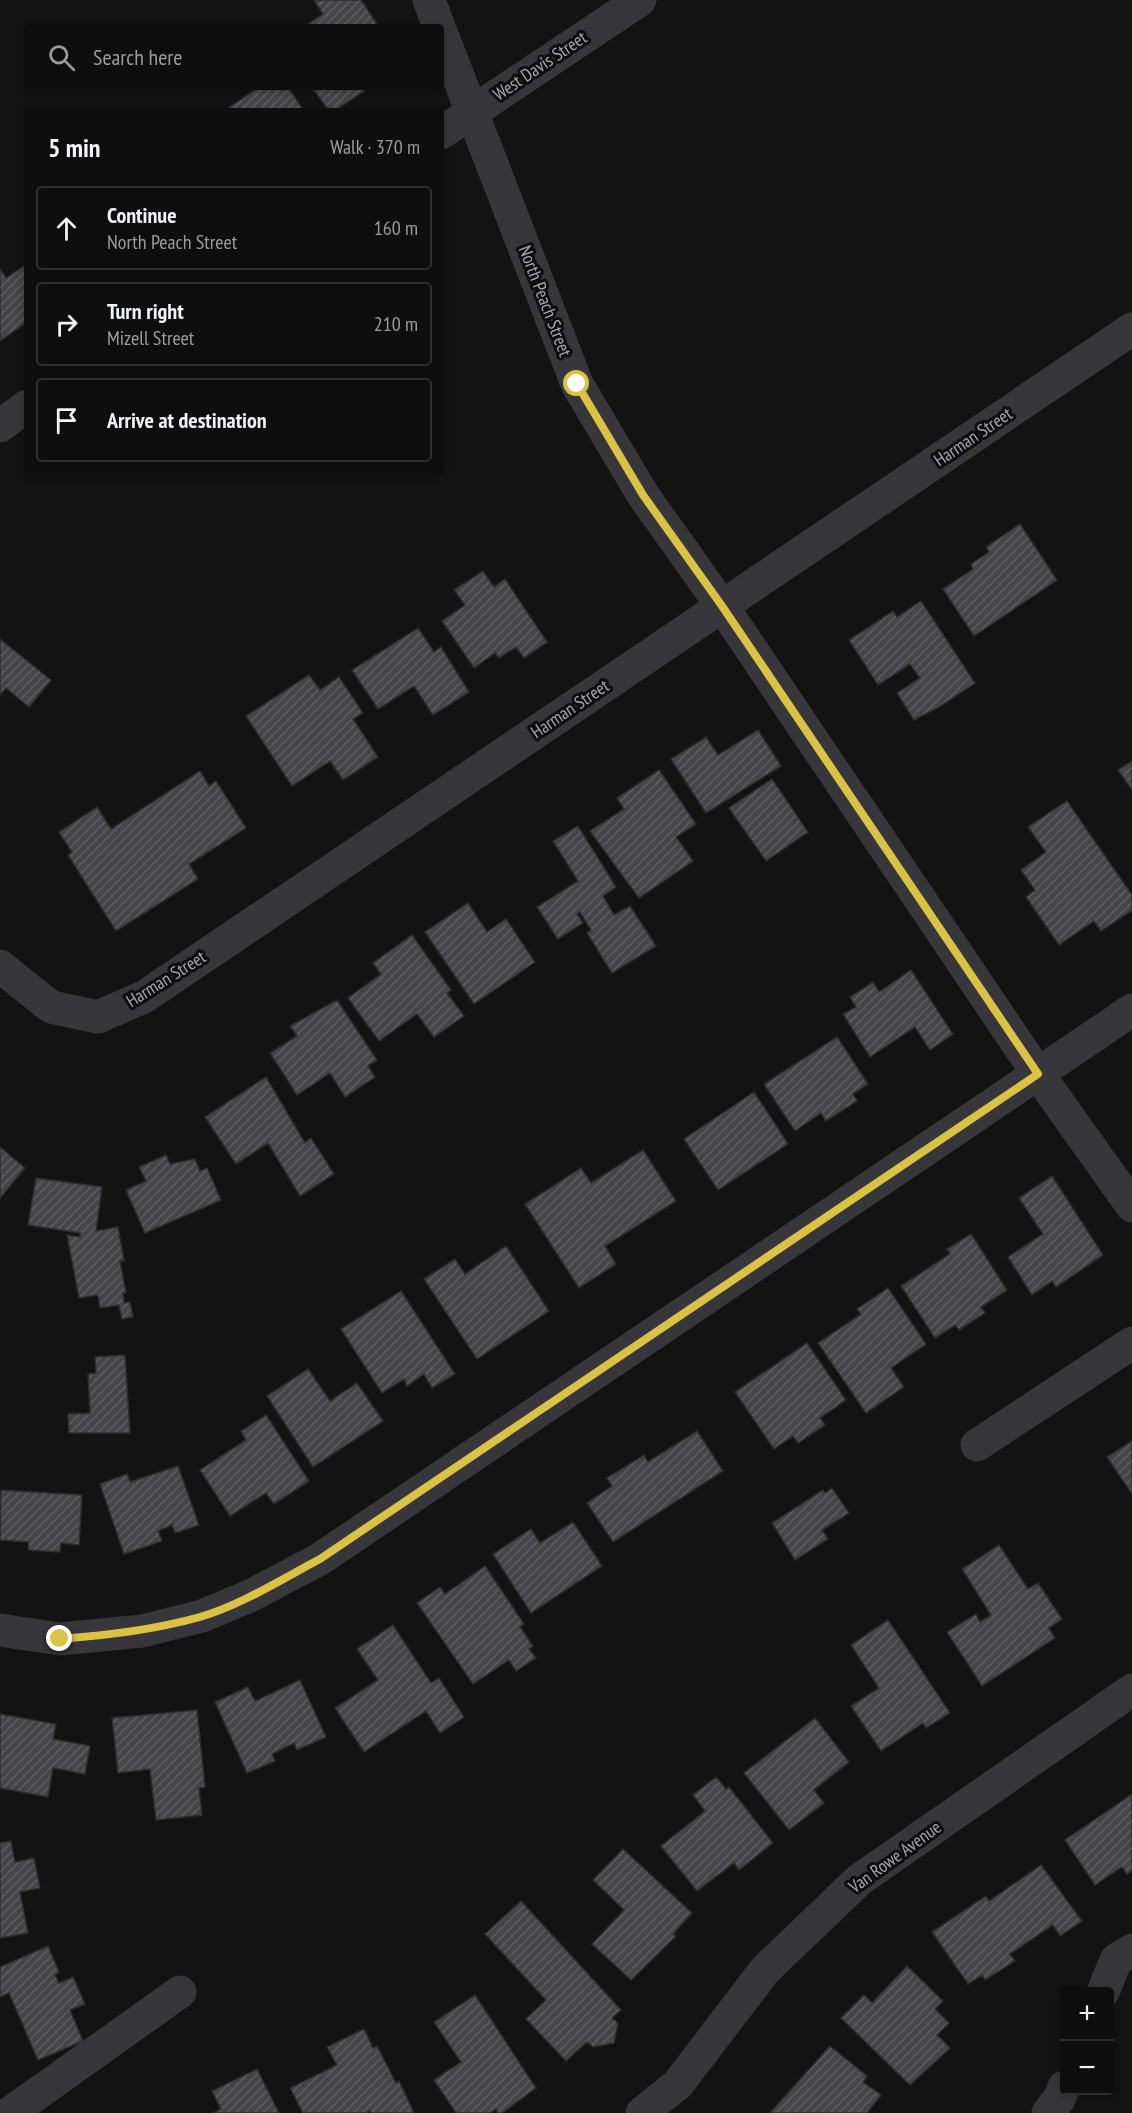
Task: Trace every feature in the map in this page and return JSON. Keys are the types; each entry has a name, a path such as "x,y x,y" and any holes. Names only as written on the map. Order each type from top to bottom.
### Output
{"street":[{"path":"429,0 438,24"},
{"name":"West Davis Street","path":"444,130 640,0"},
{"name":"North Peach Street","path":"444,40 577,384 643,495 722,606 1038,1074 1132,1206"},
{"name":"Harman Street","path":"0,966 51,1007 74,1012 98,1017 144,997 1132,329"},
{"path":"0,426 24,408"},
{"path":"0,1630 60,1639 142,1631 202,1616 252,1595 320,1559 1132,1010"},
{"path":"977,1445 1132,1343"},
{"name":"Van Rowe Avenue","path":"642,2113 678,2084 765,1970 859,1880 1132,1689"},
{"path":"1105,1987 1116,1960 1132,1950"},
{"path":"10,2113 180,1992"},
{"path":"1048,2113 1061,2095"}],"building":[{"path":"314,0 361,0 377,24 308,24 323,14"},
{"path":"255,90 290,90 302,108 228,108"},
{"path":"314,90 366,90 338,108 327,108"},
{"path":"24,266 24,324 0,341 0,269 6,278"},
{"path":"1020,524 1057,580 974,636 943,589 973,569 971,564 989,552 986,547"},
{"path":"483,571 494,587 505,579 547,642 524,658 516,647 499,658 495,653 474,668 442,621 465,605 454,590"},
{"path":"921,601 975,683 939,707 914,720 897,693 920,678 910,664 878,685 849,640 893,611 897,617"},
{"path":"418,628 434,652 441,647 469,692 433,715 414,686 378,709 352,670"},
{"path":"0,639 51,680 29,707 6,688 0,695"},
{"path":"309,675 320,690 339,677 363,713 353,719 378,757 343,780 330,761 292,786 246,716"},
{"path":"758,730 781,766 706,813 671,759 706,737 718,755"},
{"path":"1132,761 1132,790 1118,770"},
{"path":"659,770 696,824 676,837 693,861 639,898 590,831 624,809 617,798"},
{"path":"200,771 209,786 216,781 246,828 189,864 198,879 116,931 68,855 72,852 59,832 97,807 111,829"},
{"path":"772,779 808,832 766,861 729,808"},
{"path":"1067,801 1132,895 1132,910 1101,931 1094,921 1059,945 1026,897 1035,890 1021,870 1046,852 1028,827"},
{"path":"578,826 616,887 603,896 614,915 630,906 656,946 612,973 587,933 591,930 580,912 577,914 583,923 558,939 537,907 578,881 553,841"},
{"path":"468,903 487,932 506,919 535,962 474,1004 425,932"},
{"path":"412,935 451,990 447,993 464,1016 434,1037 417,1014 379,1041 348,998 381,974 373,963"},
{"path":"911,970 953,1034 930,1050 915,1027 870,1057 843,1014 856,1007 850,997 873,982 879,992"},
{"path":"337,1000 377,1060 368,1066 375,1077 345,1097 330,1073 297,1095 270,1053 297,1036 290,1026"},
{"path":"837,1037 868,1084 853,1094 857,1101 826,1121 821,1113 795,1131 764,1084"},
{"path":"266,1077 305,1143 311,1138 334,1174 300,1196 268,1143 236,1164 205,1117"},
{"path":"754,1092 788,1144 718,1190 684,1139"},
{"path":"0,1147 25,1168 0,1198"},
{"path":"643,1150 676,1201 605,1246 616,1264 579,1288 525,1204 581,1168 591,1183"},
{"path":"166,1155 170,1164 195,1159 200,1171 207,1168 221,1200 145,1233 126,1190 146,1181 139,1167"},
{"path":"1052,1176 1103,1255 1056,1287 1052,1281 1032,1295 1008,1257 1043,1234 1019,1198"},
{"path":"36,1178 102,1187 96,1231 118,1227 124,1261 120,1261 126,1293 123,1293 124,1303 130,1302 133,1317 122,1319 119,1305 100,1308 98,1295 79,1298 67,1235 80,1237 80,1233 28,1225"},
{"path":"971,1234 1007,1290 981,1307 985,1313 959,1330 955,1325 935,1338 901,1286 950,1254 947,1249"},
{"path":"506,1246 549,1311 477,1359 424,1279 455,1259 465,1274"},
{"path":"888,1288 926,1344 891,1368 904,1387 866,1413 818,1343 861,1314 857,1309"},
{"path":"401,1291 455,1374 432,1388 424,1374 407,1386 404,1379 382,1393 341,1329"},
{"path":"807,1343 846,1400 820,1418 825,1425 798,1443 793,1436 774,1449 735,1392"},
{"path":"125,1355 130,1433 69,1433 68,1414 90,1413 88,1374 96,1373 95,1357"},
{"path":"308,1369 330,1401 357,1383 383,1421 313,1467 267,1396"},
{"path":"266,1415 309,1481 274,1504 266,1493 230,1516 200,1470 246,1440 241,1431"},
{"path":"697,1431 723,1471 613,1542 587,1503 612,1486 607,1478 644,1455 648,1462"},
{"path":"1132,1441 1132,1494 1107,1457"},
{"path":"178,1466 199,1525 175,1533 172,1525 158,1531 162,1541 124,1554 100,1484 127,1474 130,1482"},
{"path":"832,1488 849,1513 822,1530 828,1539 795,1560 772,1523 823,1490 825,1493"},
{"path":"1,1490 82,1495 79,1545 61,1543 60,1552 28,1550 29,1542 0,1540"},
{"path":"573,1522 602,1566 531,1613 493,1554 531,1529 540,1543"},
{"path":"999,1545 1028,1589 1038,1583 1062,1619 1049,1628 1055,1638 982,1686 947,1632 976,1614 980,1622 991,1615 962,1569"},
{"path":"485,1566 524,1624 520,1627 533,1646 529,1649 536,1658 516,1671 509,1660 473,1684 417,1603 440,1587 445,1594"},
{"path":"888,1620 950,1713 926,1728 923,1723 881,1751 851,1706 879,1688 851,1645"},
{"path":"393,1625 431,1683 439,1678 464,1717 440,1733 426,1711 364,1752 335,1708 378,1680 357,1649"},
{"path":"300,1680 326,1737 297,1750 294,1743 272,1754 275,1761 247,1773 215,1702 248,1687 255,1701"},
{"path":"197,1710 205,1787 199,1788 202,1815 156,1820 150,1769 118,1773 112,1718"},
{"path":"0,1714 56,1724 53,1739 90,1746 85,1774 53,1768 48,1797 0,1788"},
{"path":"815,1718 849,1762 814,1790 824,1803 789,1830 744,1773"},
{"path":"716,1777 726,1789 729,1787 773,1843 739,1870 734,1863 697,1891 661,1846 705,1811 693,1795"},
{"path":"1132,1794 1132,1871 1127,1874 1122,1867 1095,1885 1065,1840"},
{"path":"11,1841 15,1862 34,1858 40,1888 20,1892 28,1933 0,1938 0,1843"},
{"path":"623,1849 692,1913 673,1934 676,1936 631,1980 592,1944 624,1910 593,1880"},
{"path":"1041,1865 1082,1921 1060,1936 1053,1925 1010,1954 1015,1961 985,1980 982,1975 968,1984 932,1932 986,1896 989,1901"},
{"path":"521,1901 621,2010 612,2018 618,2023 614,2043 593,2047 587,2042 566,2061 526,2019 546,2000 485,1934"},
{"path":"48,1946 59,1972 55,1975 59,1983 73,1977 85,2004 70,2010 83,2041 38,2060 9,1993 0,1997 0,1967"},
{"path":"907,1966 943,2001 935,2009 949,2023 937,2035 950,2048 910,2085 841,2018 864,1995 872,2003"},
{"path":"475,1995 536,2088 502,2113 498,2113 496,2109 489,2113 456,2113 434,2080 461,2062 434,2022"},
{"path":"364,2029 373,2048 377,2046 396,2083 399,2081 414,2113 371,2113 370,2111 365,2113 303,2113 290,2088 337,2065 327,2047"},
{"path":"830,2046 867,2076 863,2082 881,2095 867,2113 770,2113"},
{"path":"257,2069 279,2113 214,2113 221,2109 212,2091"}],"route":[{"path":"60,1639 142,1631 202,1616 252,1595 320,1559 1038,1074 722,606 643,495 577,384"}]}
